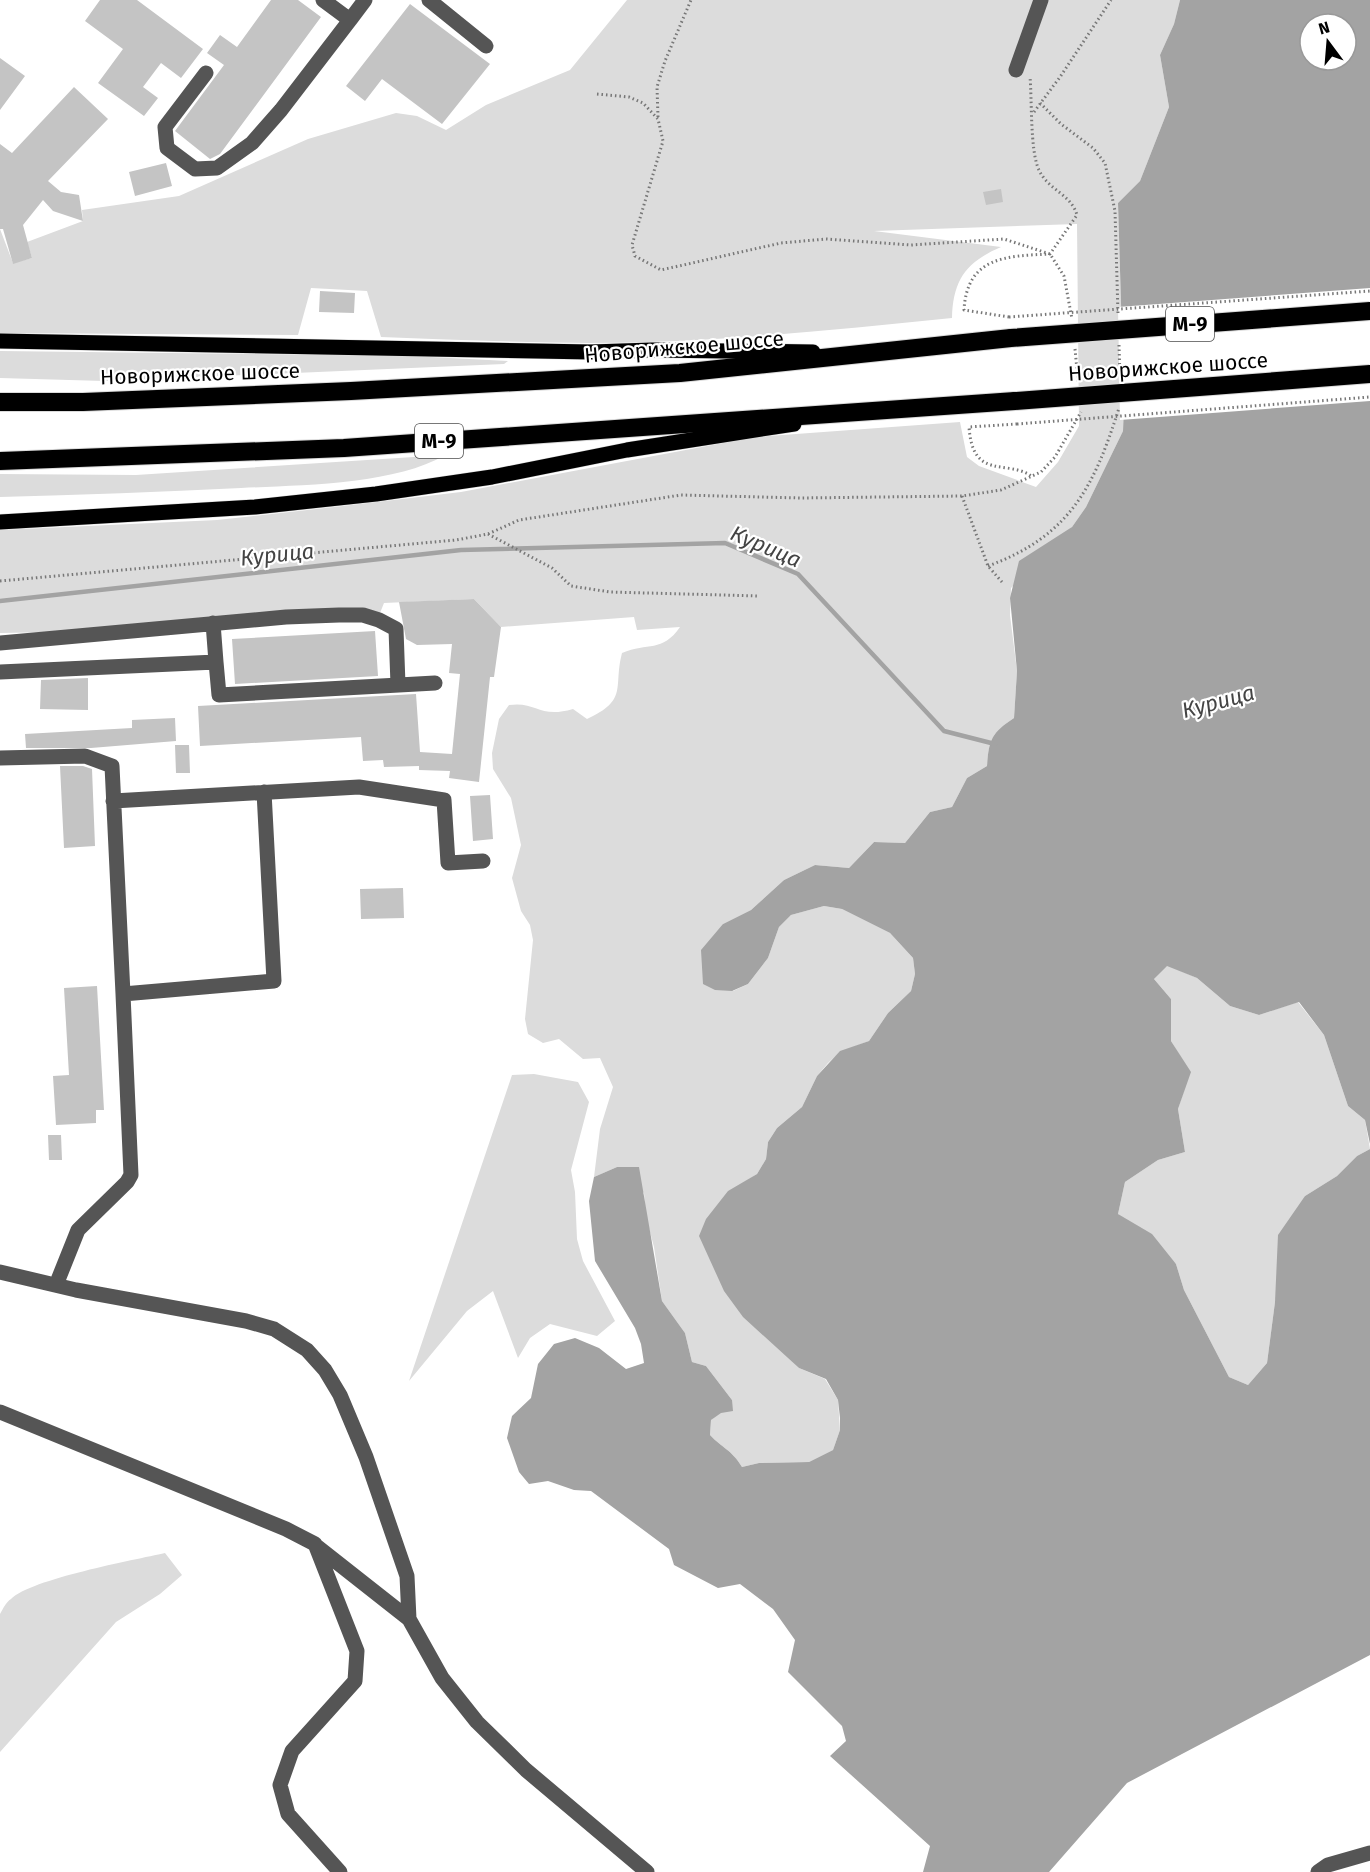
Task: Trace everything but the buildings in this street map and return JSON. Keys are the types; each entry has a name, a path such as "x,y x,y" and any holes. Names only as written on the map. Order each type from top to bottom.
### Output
{"highway":[{"name":"Новорижское шоссе","path":"0,402 142,399 680,373 1011,338 1370,311"},
{"name":"Новорижское шоссе","path":"0,461 344,448 1370,374"}],"main road":[{"name":"М-9","path":"0,341 591,352 652,350 869,353"},
{"name":"М-9","path":"0,522 255,507 376,494 492,477 627,450 877,411"}],"street":[{"path":"323,0 350,20"},
{"path":"206,73 165,127 167,148 195,168 217,168 252,143 281,110 365,0"},
{"path":"429,0 486,46"},
{"path":"1023,72 1041,0"},
{"path":"0,643 213,623 363,615 396,629 398,685"},
{"path":"213,623 219,695 435,683"},
{"path":"0,672 216,662"},
{"path":"0,758 85,756 112,766 131,1174 127,1182 78,1230 56,1285"},
{"path":"113,801 358,787 444,800 448,862 483,861"},
{"path":"123,994 274,981 264,792"},
{"path":"0,1272 56,1285 246,1321 274,1329 307,1350 325,1370 340,1395 366,1457 407,1576 409,1619"},
{"path":"0,1412 276,1525 315,1544 409,1619 442,1678 477,1722 526,1770 647,1872"},
{"path":"315,1544 357,1651 355,1681 292,1751 280,1785 288,1814 340,1872"},
{"path":"1318,1872 1328,1865 1370,1853"}],"path":[{"path":"691,0 664,61 657,87 658,118 663,141 632,244 635,256 661,270 781,243 826,239 911,245 1004,239 1050,254 1064,276 1072,321"},
{"path":"1033,113 1111,0"},
{"path":"1023,72 1033,113 1038,168 1048,184 1073,203 1077,215 1050,254"},
{"path":"597,94 629,96 643,103 658,118"},
{"path":"1040,103 1061,124 1093,148 1105,163 1115,211 1118,319"},
{"path":"1050,254 1002,258 986,265 968,285 964,310 1009,317 1370,291"},
{"path":"1119,343 1120,378"},
{"path":"1074,344 1079,389"},
{"path":"1033,477 1023,470 1001,469 990,465 973,450 969,428 1370,397"},
{"path":"0,581 456,540 488,534 519,520 681,495 801,498 962,496 1001,490 1033,477 1055,457 1081,412 1080,401"},
{"path":"988,566 1009,558 1033,544 1071,513 1090,484 1110,438 1121,402"},
{"path":"962,496 988,566 1002,582"},
{"path":"488,534 552,568 571,586 610,592 759,596"}],"shaded area":[{"path":"627,0 1180,0 1174,24 1160,55 1169,107 1140,181 1118,203 1123,431 1086,507 1072,527 1011,588 1010,615 1017,671 1014,718 996,733 990,743 987,766 967,778 952,807 930,812 905,843 874,842 849,868 815,865 784,880 751,910 723,924 733,991 748,984 768,958 779,927 791,915 824,906 842,909 890,933 913,958 915,974 911,991 888,1013 869,1041 840,1052 828,1063 817,1076 802,1107 777,1128 768,1142 766,1159 757,1174 743,1183 782,1350 799,1368 825,1379 838,1400 840,1430 833,1450 809,1462 759,1463 742,1467 731,1453 710,1435 711,1420 732,1400 706,1366 692,1362 685,1333 662,1301 654,1247 646,1217 644,1193 617,1167 594,1177 600,1129 613,1087 600,1058 583,1059 559,1039 543,1043 528,1034 525,1019 533,940 530,925 521,911 512,878 521,845 511,798 493,769 492,753 499,719 509,705 518,704 553,712 573,709 587,719 600,712 614,699 622,653 661,644 680,627 637,630 634,617 501,627 474,599 384,603 380,613 60,632 0,633 0,530 217,520 343,506 461,492 755,437 960,422 967,457 979,466 1036,487 1058,462 1079,426 1077,224 874,231 1001,247 979,259 964,274 955,293 952,318 687,341 548,343 381,337 367,291 311,288 298,335 0,333 0,229 13,263 32,258 27,242 83,221 82,210 179,196 308,139 396,113 417,116 446,130 486,105 570,70"},
{"path":"0,351 411,356 508,361 504,364 104,381 0,378"},
{"path":"445,455 424,465 400,472 346,482 181,491 0,497 0,474 136,475"},
{"path":"1167,965 1197,978 1230,1006 1259,1015 1298,1002 1324,1035 1348,1106 1365,1120 1370,1149 1357,1156 1337,1176 1305,1196 1275,1302 1267,1363 1248,1385 1229,1377 1184,1290 1176,1264 1118,1214 1125,1182 1158,1160 1185,1152 1178,1109 1190,1072 1171,1041 1171,999 1154,979"},
{"path":"534,1074 578,1082 589,1102 571,1170 575,1192 577,1239 583,1261 615,1321 597,1336 550,1324 530,1338 518,1358 493,1291 467,1311 409,1381 512,1075"},
{"path":"165,1553 182,1575 160,1594 116,1622 0,1752 0,1614 8,1602 39,1584 108,1565"}],"water":[{"path":"1180,0 1370,0 1370,1144 1365,1120 1348,1106 1324,1035 1299,1002 1259,1015 1230,1006 1197,978 1167,966 1154,979 1171,999 1171,1041 1191,1072 1178,1109 1185,1152 1158,1160 1125,1182 1118,1214 1152,1234 1176,1264 1184,1290 1229,1377 1248,1385 1267,1363 1275,1302 1278,1235 1305,1196 1337,1176 1357,1156 1370,1149 1370,1655 1127,1783 1049,1872 923,1872 930,1846 830,1756 846,1741 842,1726 788,1672 795,1640 773,1609 740,1584 718,1588 674,1565 669,1549 591,1491 574,1490 548,1481 529,1484 519,1472 507,1438 512,1416 531,1398 538,1364 554,1344 575,1338 599,1348 626,1369 644,1363 641,1344 635,1328 595,1261 589,1201 594,1177 617,1167 639,1167 662,1301 685,1333 692,1362 706,1366 732,1400 733,1411 721,1413 711,1420 710,1435 742,1467 759,1463 809,1462 833,1450 840,1430 840,1418 838,1400 826,1379 799,1368 743,1317 724,1291 699,1236 706,1219 728,1191 757,1174 766,1159 768,1142 777,1128 802,1107 817,1076 840,1051 869,1041 888,1013 911,991 915,974 913,958 890,933 842,909 824,906 791,915 779,927 768,958 748,984 732,991 715,990 703,984 701,950 723,924 751,910 784,880 815,865 849,868 874,842 905,843 930,812 952,807 967,778 987,766 990,743 996,733 1014,718 1017,671 1010,598 1019,561 1072,527 1086,507 1123,431 1118,203 1140,181 1169,107 1160,55 1174,24"}],"pier":[{"path":"1370,288 1370,401 1120,420 1118,307"}],"waterway":[{"name":"Курица","path":"0,601 461,550 725,543 798,574 944,731 995,744"}]}
